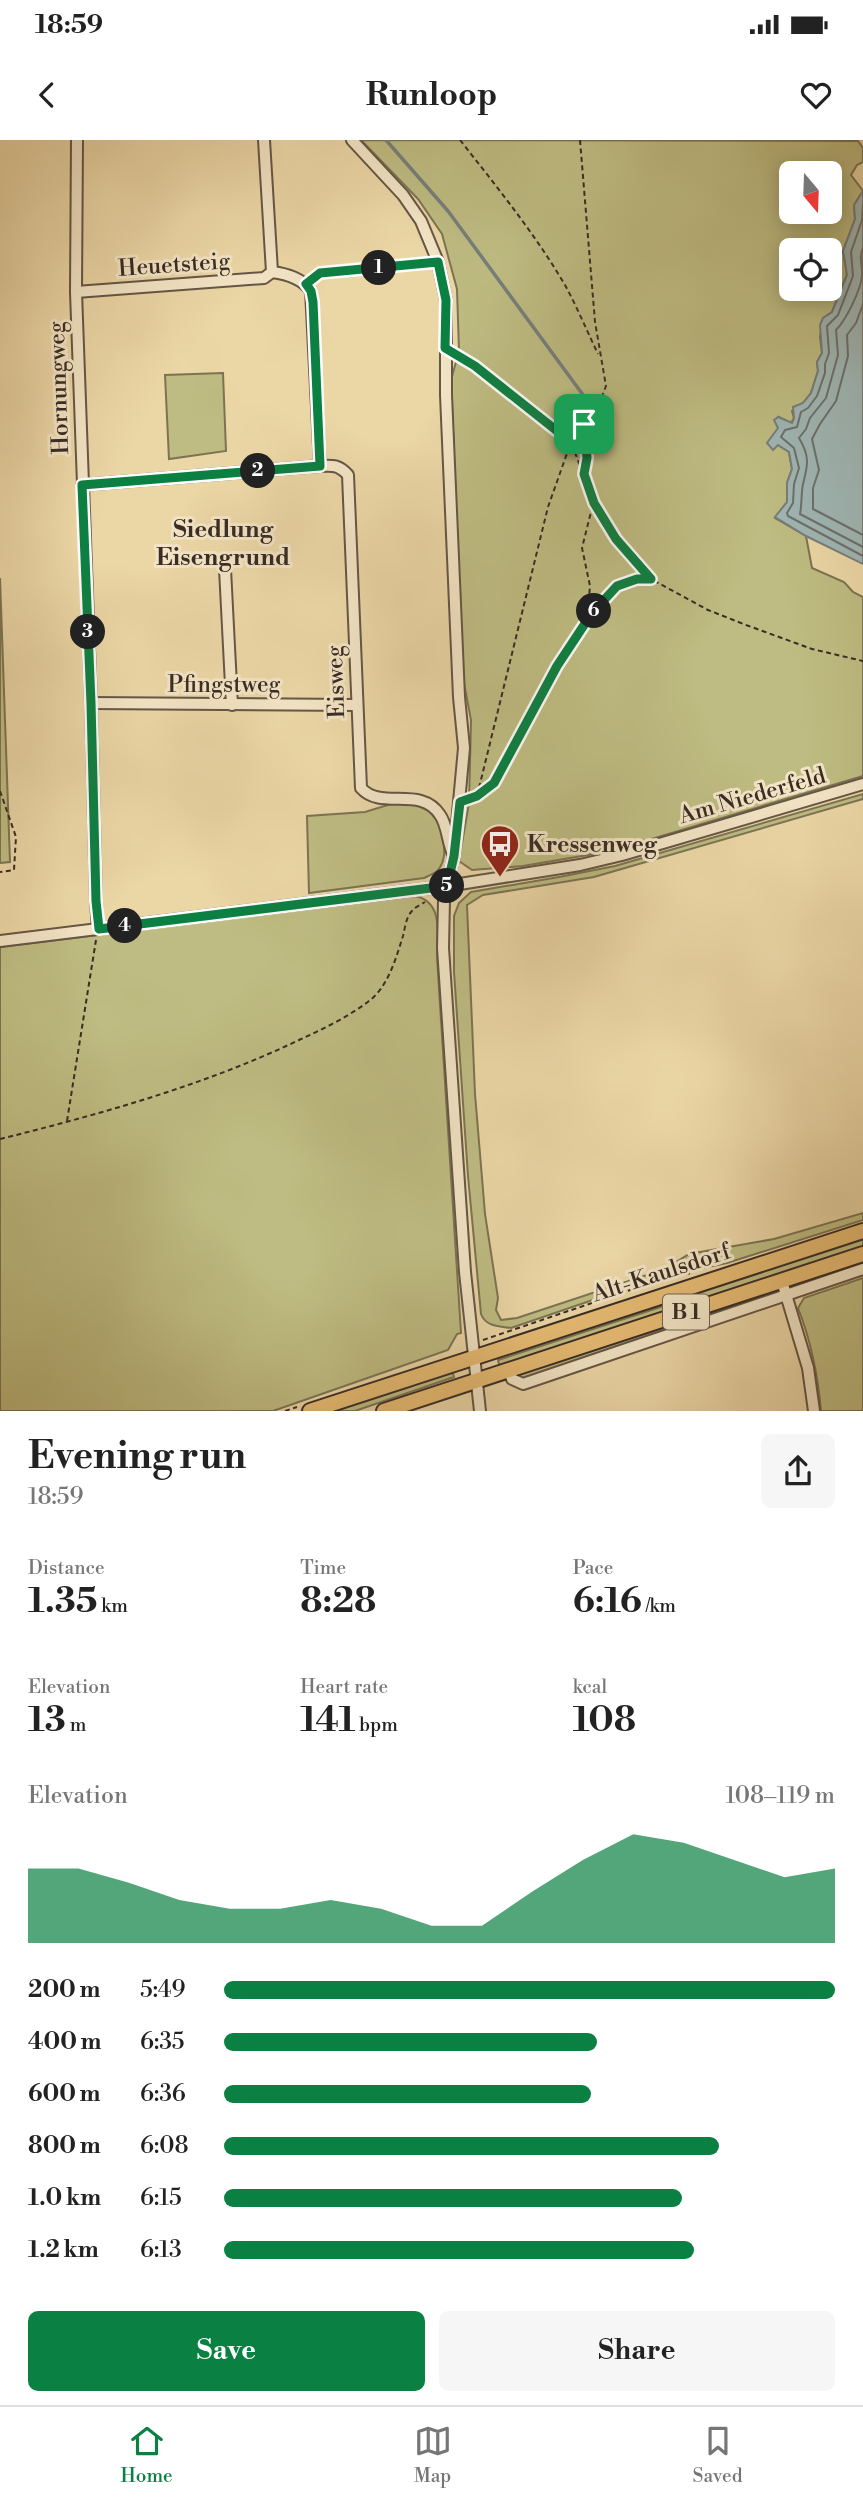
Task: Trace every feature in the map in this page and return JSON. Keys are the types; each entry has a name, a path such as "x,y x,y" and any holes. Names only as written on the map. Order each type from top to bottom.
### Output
{"main road":[{"name":"Alt-Kaulsdorf","path":"474,1357 863,1231"},
{"name":"Alt-Kaulsdorf","path":"477,1381 863,1254"},
{"name":"B 1","path":"310,1411 474,1357"},
{"name":"B 1","path":"389,1410 477,1381"}],"street":[{"name":"Hornungweg","path":"77,140 76,292 99,929"},
{"path":"82,485 320,466 313,302 311,291 306,284 288,274 272,272 264,140"},
{"path":"352,140 403,195 421,221 438,262 446,300 445,348 464,748 454,856 444,906 445,992 466,1285 480,1411"},
{"name":"Heuetsteig","path":"76,292 264,278 272,272"},
{"name":"Eisweg","path":"320,466 334,465 342,468 348,475 361,788 376,799 412,798 424,802 440,815"},
{"path":"225,569 232,705"},
{"name":"Pfingstweg","path":"91,703 356,705"},
{"name":"Am Niederfeld","path":"0,941 447,886 580,865 863,784"},
{"path":"454,856 440,815 460,802"},
{"path":"509,1371 512,1379 523,1384 863,1269"},
{"path":"782,1281 808,1368 814,1411"}],"path":[{"path":"460,140 505,197 565,285 601,358"},
{"path":"477,796 548,507 571,442 601,399 606,386 596,322 580,140"},
{"path":"306,284 320,273 438,262"},
{"path":"445,348 475,366 571,442 594,503 616,539 651,579 708,610 746,625 812,649 862,660"},
{"path":"584,424 587,458 584,474"},
{"path":"587,621 590,586 582,548 594,503"},
{"path":"460,802 477,796 494,783 557,666 587,621 617,586 637,579 651,579"},
{"path":"0,791 16,837 14,870 0,872"},
{"path":"0,1139 67,1122 220,1073 275,1052 355,1010 380,991 396,957 412,909 425,902"},
{"path":"67,1122 99,929"}],"shaded area":[{"path":"361,140 858,141 863,148 863,162 857,165 851,175 863,191 854,205 855,219 843,251 847,274 842,287 842,238 779,238 779,301 836,301 832,312 823,318 820,337 822,353 817,362 818,371 811,393 792,411 794,418 791,423 779,417 778,445 789,452 792,469 787,483 787,502 775,518 806,536 812,568 844,582 853,592 863,597 863,776 655,838 588,855 523,866 472,870 459,861 469,803 471,720 463,678 451,380 459,351 457,289 442,234 418,199"},
{"path":"223,373 226,451 169,459 165,375"},
{"path":"0,578 10,862 0,863"},
{"path":"863,794 863,799 594,877 483,895 467,905 475,1094 485,1214 498,1298 496,1310 501,1320 517,1318 665,1269 689,1254 774,1239 863,1213 863,1220 727,1263 660,1277 511,1328 486,1321 481,1314 468,1176 454,972 454,916 459,903 471,892 615,866"},
{"path":"411,803 429,811 442,832 444,857 437,871 424,878 309,893 307,816 365,812 391,804"},
{"path":"415,896 431,905 438,929 437,957 461,1333 457,1334 448,1350 273,1411 0,1411 0,947"},
{"path":"863,1238 863,1248 500,1368 498,1360 679,1301 723,1282"},
{"path":"863,1278 863,1411 821,1411 813,1359 798,1308 804,1298"},
{"path":"774,1289 780,1291 780,1294 754,1303 751,1301 719,1312 718,1315 524,1380 516,1378 517,1374"},
{"path":"452,1370 454,1377 355,1411 331,1411"}],"water":[{"path":"863,191 863,564 806,536 775,517 787,502 787,483 792,469 789,452 778,445 773,450 767,443 778,428 774,420 778,417 792,423 793,407 803,403 811,393 818,371 817,362 822,353 820,325 823,318 832,312 836,301 842,301 842,287 847,275 843,251 855,219 854,205"}],"waterway":[{"path":"386,140 448,211 589,403"}],"place":[{"name":"Kressenweg","path":"500,878"}],"district":[{"name":"Siedlung Eisengrund","path":"223,543"}],"route":[{"path":"438,262 446,300 445,348 475,366 571,442 584,424 587,458 584,474 594,503 616,539 651,579 637,579 617,586 592,613 557,666 494,783 477,796 460,802 454,856 447,886 99,929 82,485 320,466 313,302 311,291 306,284 320,273 438,262"}]}
